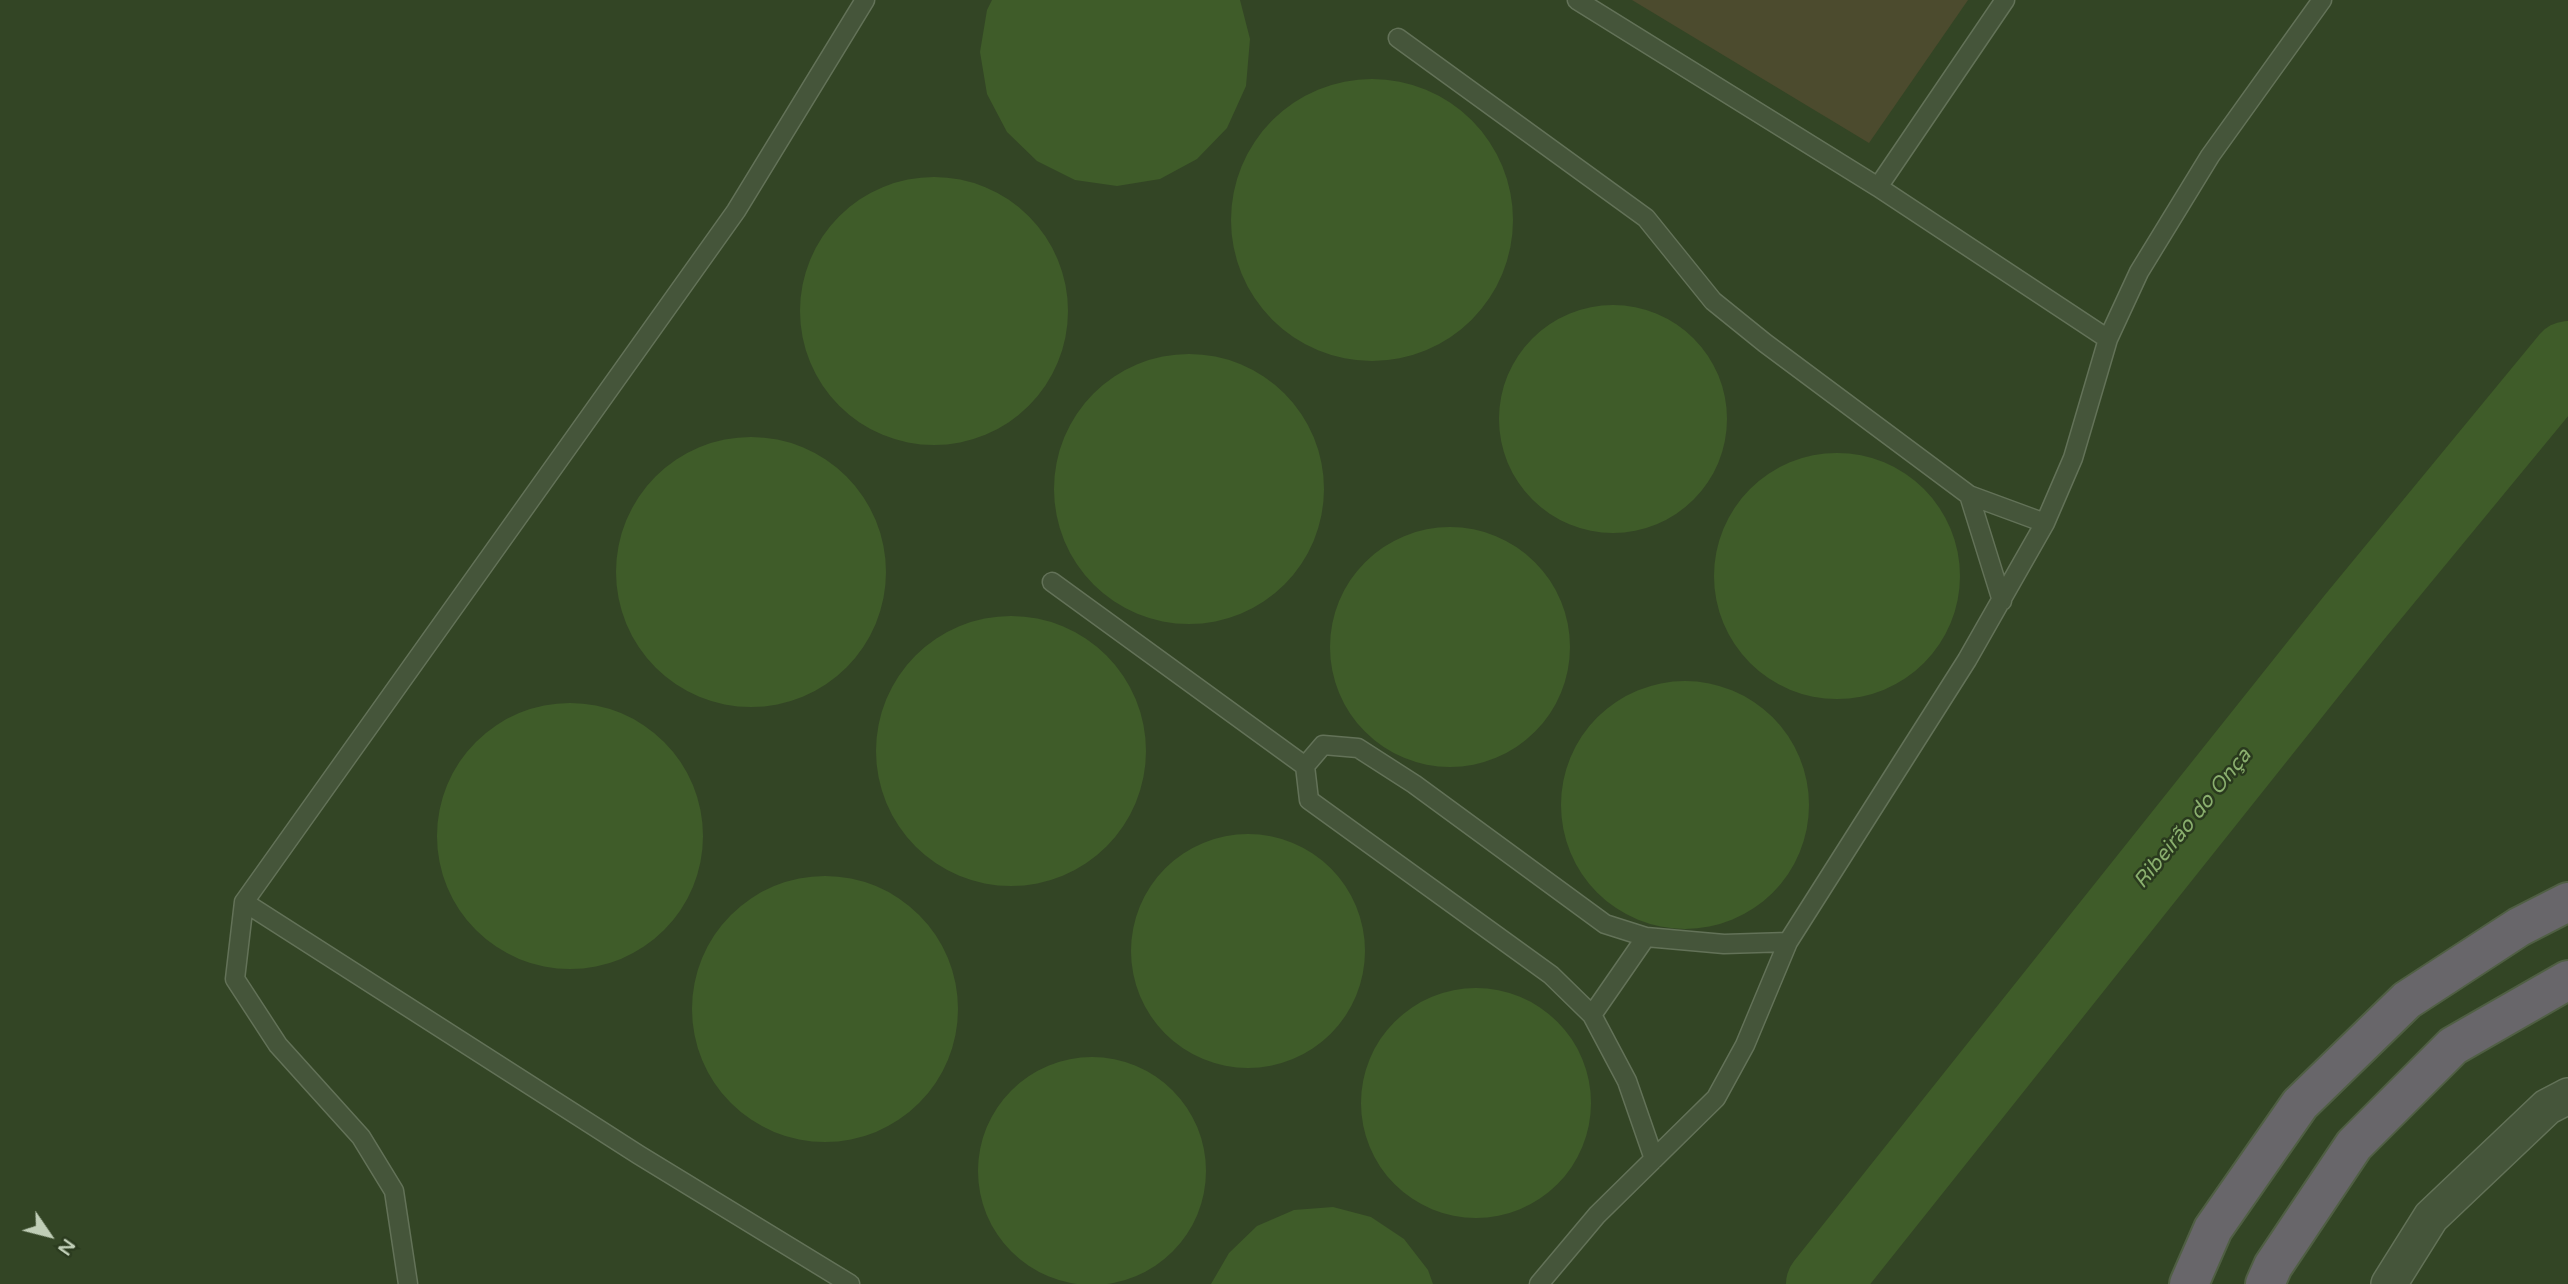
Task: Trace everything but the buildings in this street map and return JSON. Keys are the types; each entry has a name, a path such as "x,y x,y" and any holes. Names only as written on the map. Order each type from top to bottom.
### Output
{"highway":[{"path":"2189,1284 2213,1229 2300,1104 2407,1000 2519,927 2568,902"},
{"path":"2265,1284 2273,1266 2354,1145 2453,1046 2568,980"}],"street":[{"path":"2389,1284 2431,1217 2547,1107 2568,1096"}],"lane":[{"path":"408,1284 394,1191 361,1137 278,1045 235,979 244,902 736,211 864,0"},
{"path":"1577,0 1878,187 2108,339"},
{"path":"1878,187 2005,0"},
{"path":"1539,1284 1597,1215 1716,1098 1745,1045 1788,942 2002,601 2045,523 2073,458 2108,339 2139,272 2210,156 2322,0"},
{"path":"1398,38 1646,218 1713,301 1969,495 2045,523"},
{"path":"1969,495 2002,601"},
{"path":"1052,582 1306,766"},
{"path":"1654,1159 1627,1081 1592,1015 1539,967 1309,800 1306,766 1322,745 1358,748 1414,784 1605,924 1646,937 1724,944 1788,942"},
{"path":"244,902 639,1155 850,1284"},
{"path":"1592,1015 1646,937"}],"shaded area":[{"path":"992,0 1240,0 1250,39 1246,86 1227,128 1197,159 1160,179 1117,186 1075,180 1037,161 1007,132 987,94 980,52 987,10"},
{"path":"1632,0 1968,0 1869,143"},
{"path":"1372,79 1399,82 1426,90 1450,103 1472,120 1489,142 1502,166 1510,193 1513,220 1510,247 1502,274 1489,298 1472,320 1450,337 1426,350 1399,358 1372,361 1345,358 1318,350 1294,337 1272,320 1255,298 1242,274 1234,247 1231,220 1234,193 1242,166 1255,142 1272,120 1294,103 1318,90 1345,82"},
{"path":"934,177 973,183 997,193 1029,216 1052,248 1062,272 1068,311 1062,350 1052,374 1029,406 997,429 973,439 934,445 895,439 871,429 839,406 816,374 806,350 800,311 806,272 816,248 839,216 871,193 895,183"},
{"path":"1613,305 1635,307 1657,314 1676,324 1701,347 1722,386 1727,419 1725,441 1718,463 1708,482 1685,507 1646,528 1613,533 1591,531 1569,524 1550,514 1525,491 1504,452 1499,419 1501,397 1508,375 1518,356 1541,331 1580,310"},
{"path":"1176,354 1202,354 1241,364 1264,376 1285,393 1302,414 1314,437 1322,463 1322,515 1314,541 1302,564 1285,585 1264,602 1228,619 1202,624 1176,624 1150,619 1125,608 1103,594 1084,575 1059,528 1054,502 1054,476 1059,450 1070,425 1084,403 1103,384 1150,359"},
{"path":"751,437 803,447 837,468 855,486 876,520 886,572 876,624 855,658 837,676 803,697 751,707 699,697 665,676 647,658 626,624 616,572 626,520 647,486 665,468 699,447"},
{"path":"1825,453 1849,453 1873,458 1895,467 1924,489 1951,529 1958,552 1958,600 1951,623 1924,663 1895,685 1873,694 1849,699 1825,699 1801,694 1779,685 1759,671 1742,654 1728,634 1719,612 1714,588 1714,564 1719,540 1728,518 1742,498 1759,481 1779,467 1801,458"},
{"path":"1450,527 1473,529 1496,536 1517,547 1535,562 1550,580 1561,601 1568,624 1568,670 1561,693 1550,714 1535,732 1517,747 1496,758 1473,765 1450,767 1427,765 1404,758 1383,747 1365,732 1350,714 1339,693 1332,670 1330,647 1332,624 1339,601 1350,580 1365,562 1383,547 1404,536 1427,529"},
{"path":"1011,616 1037,619 1063,627 1086,639 1106,656 1123,676 1135,699 1143,725 1146,751 1143,777 1135,803 1123,826 1106,846 1086,863 1063,875 1037,883 1011,886 985,883 959,875 936,863 916,846 899,826 887,803 879,777 876,751 879,725 887,699 899,676 916,656 936,639 959,627 985,619"},
{"path":"1685,681 1721,687 1743,696 1763,709 1781,727 1794,747 1803,769 1809,805 1803,841 1794,863 1781,883 1763,901 1743,914 1721,923 1685,929 1649,923 1627,914 1607,901 1589,883 1576,863 1567,841 1561,805 1567,769 1576,747 1589,727 1607,709 1627,696 1649,687"},
{"path":"557,703 583,703 621,713 644,725 664,742 681,762 693,785 701,810 701,862 693,887 681,910 664,930 644,947 621,959 596,967 557,969 531,963 507,953 486,939 467,920 453,899 443,875 437,849 437,823 443,797 453,773 467,752 486,733 507,719 531,709"},
{"path":"1237,834 1259,834 1293,843 1331,868 1356,906 1363,928 1363,974 1356,996 1331,1034 1303,1054 1282,1063 1259,1068 1237,1068 1214,1063 1193,1054 1174,1042 1157,1025 1136,985 1131,962 1131,940 1136,917 1145,896 1157,877 1174,860 1214,839"},
{"path":"812,876 838,876 864,881 888,891 910,906 928,924 943,946 953,970 958,1009 953,1048 943,1072 928,1094 910,1112 888,1127 864,1137 838,1142 812,1142 786,1137 762,1127 740,1112 722,1094 707,1072 697,1048 692,1022 692,996 697,970 707,946 722,924 740,906 762,891 786,881"},
{"path":"1465,988 1487,988 1520,996 1558,1021 1583,1059 1591,1103 1583,1147 1558,1185 1520,1210 1487,1218 1465,1218 1432,1210 1394,1185 1369,1147 1361,1114 1361,1092 1369,1059 1394,1021 1432,996"},
{"path":"1092,1057 1114,1059 1146,1070 1173,1090 1193,1117 1204,1149 1204,1193 1193,1225 1173,1252 1146,1272 1114,1283 1092,1285 1070,1283 1038,1272 1011,1252 991,1225 980,1193 978,1171 980,1149 991,1117 1011,1090 1038,1070 1070,1059"},
{"path":"1333,1207 1371,1217 1404,1239 1428,1270 1433,1284 1211,1284 1229,1253 1257,1226 1294,1210"}],"waterway":[{"name":"Ribeirão do Onça","path":"1823,1284 2353,619 2568,358"}]}
